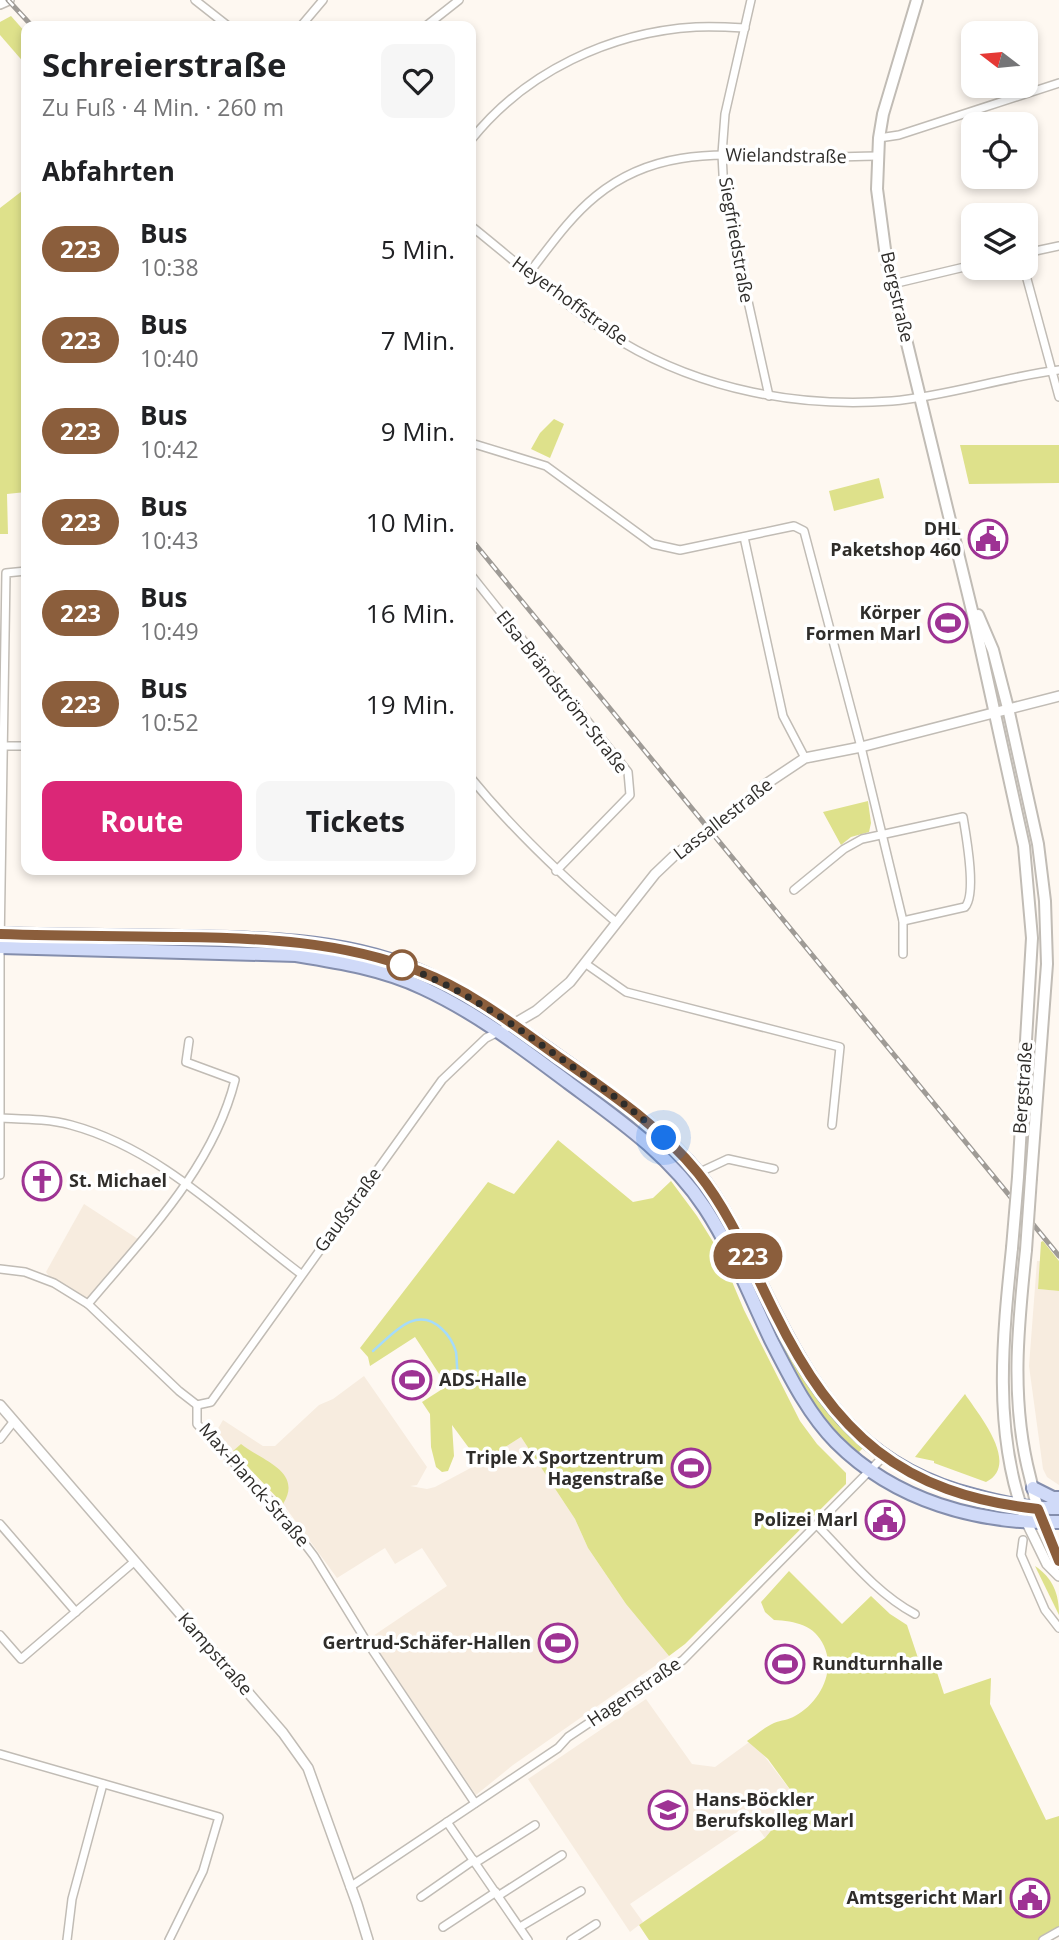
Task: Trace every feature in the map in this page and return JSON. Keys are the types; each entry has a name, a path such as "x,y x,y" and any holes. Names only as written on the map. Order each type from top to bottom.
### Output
{"main road":[{"name":"Bergstraße","path":"918,0 887,97 877,156 877,189 893,284 968,594 1024,846 1032,938 1018,1177 1002,1359 1005,1422 1027,1523"},
{"name":"Bergstraße","path":"968,594 993,650 1008,708 1038,844 1048,937 1016,1359 1019,1420 1025,1457 1038,1509 1044,1522"},
{"path":"1,939 266,938 346,948 422,972 490,1008 627,1105 698,1173 730,1221 803,1365 842,1419 883,1457 912,1474 944,1487 1022,1507 1059,1508"},
{"path":"1,939 296,955 345,963 387,974 423,988 478,1016 643,1137 676,1170 705,1208 729,1251 800,1394 837,1443 890,1483 940,1506 972,1515 1027,1523 1059,1522"},
{"path":"1033,1488 1053,1498 1059,1498"}],"street":[{"path":"0,4 9,0"},
{"path":"195,0 222,21"},
{"path":"305,21 323,0"},
{"path":"432,21 458,0"},
{"name":"Siegfriedstraße","path":"751,0 725,114 722,155 724,193 731,233 769,396"},
{"path":"476,133 487,119 530,83 602,46 647,33 696,26 745,28"},
{"path":"879,138 899,135 1059,83"},
{"name":"Wielandstraße","path":"529,273 569,221 596,196 618,180 645,166 678,158 722,155 877,156"},
{"name":"Heyerhoffstraße","path":"476,230 600,326 655,359 710,381 769,396 835,403 893,401 1055,370"},
{"path":"1038,250 1059,246"},
{"path":"893,284 961,268"},
{"path":"1028,280 1055,370 1059,397"},
{"path":"476,445 546,466 653,544 680,550 794,526 804,531 861,747 903,921 903,954"},
{"path":"744,537 783,716 805,758"},
{"path":"0,1175 6,573 21,572"},
{"name":"Elsa-Brändström-Straße","path":"476,581 628,772 630,795 556,871"},
{"name":"Lassallestraße","path":"512,1025 536,1011 570,982 655,874 766,784 805,758 861,747 1059,696"},
{"path":"3,746 21,746"},
{"path":"476,784 505,820 556,871 617,923"},
{"path":"794,890 844,849 862,839 963,817 970,902 965,907 903,921"},
{"path":"586,964 626,992 840,1047 832,1125"},
{"name":"Gaußstraße","path":"197,1405 211,1402 442,1080 486,1038 512,1025"},
{"path":"88,1304 186,1184 211,1143 229,1101 235,1080 186,1062 189,1041"},
{"path":"1,1118 54,1121 125,1145 186,1184 301,1274"},
{"path":"698,1173 728,1159 774,1169"},
{"name":"Max-Planck-Straße","path":"0,1269 25,1272 54,1283 88,1304 178,1391 197,1405 197,1424 279,1510 314,1556 365,1639 475,1803"},
{"name":"Kampstraße","path":"0,1405 283,1733 308,1768 368,1940"},
{"path":"0,1439 14,1421"},
{"name":"Hagenstraße","path":"351,1887 683,1660 883,1457"},
{"name":"Bergstraße","path":"1044,1522 1059,1561"},
{"name":"Bergstraße","path":"1027,1523 1047,1564 1059,1576"},
{"path":"0,1524 76,1612"},
{"path":"817,1525 881,1592 915,1614"},
{"path":"1023,1540 1021,1555 1045,1610 1059,1628"},
{"path":"0,1635 21,1660 135,1561"},
{"path":"0,1754 219,1817 203,1871 169,1940"},
{"path":"66,1940 72,1899 103,1784"},
{"path":"447,1822 528,1940"},
{"path":"421,1897 535,1825"},
{"path":"443,1927 562,1855"},
{"path":"520,1927 581,1891"},
{"path":"571,1940 596,1924"},
{"path":"1043,1940 1059,1931"}],"shaded area":[{"path":"84,1204 141,1241 88,1304 54,1283 46,1272"},
{"path":"1037,1261 1040,1261 1038,1289 1059,1291 1059,1485 1047,1477 1043,1469 1029,1366"},
{"path":"364,1376 427,1467 417,1485 410,1486 427,1489 435,1487 521,1437 575,1519 588,1548 626,1604 669,1656 513,1765 476,1795 370,1638 447,1586 422,1548 395,1564 385,1548 337,1578 283,1504 216,1432 223,1420 263,1446 275,1446 319,1405 333,1399"},
{"name":"Hans-Böckler Berufskolleg Marl","path":"646,1699 692,1764 715,1767 752,1740 797,1799 765,1838 753,1821 630,1904 643,1922 630,1932 528,1779"}],"green space":[{"path":"11,16 21,27 21,59 0,35 0,22"},
{"path":"21,192 21,493 7,494 8,534 0,534 0,208"},
{"path":"554,419 564,424 550,458 531,449 540,433"},
{"path":"960,445 1059,445 1059,483 969,484"},
{"path":"879,478 884,498 834,511 829,491"},
{"path":"868,801 871,823 869,832 851,837 841,845 823,812"},
{"path":"535,1049 654,1134 686,1167 721,1216 790,1353 864,1447 858,1453 827,1424 796,1378 707,1202 534,1051"},
{"name":"Triple X Sportzentrum Hagenstraße","path":"558,1140 633,1202 653,1198 671,1181 720,1253 744,1310 800,1421 817,1444 846,1473 846,1484 685,1644 669,1656 626,1604 588,1548 575,1519 521,1437 480,1463 452,1425 454,1456 448,1471 442,1472 436,1467 431,1447 430,1414 422,1402 447,1386 415,1337 370,1366 368,1357 360,1348 488,1182 514,1194"},
{"path":"1043,1241 1059,1261 1059,1291 1038,1289"},
{"path":"965,1394 987,1426 998,1452 996,1474 986,1482 934,1461 915,1457"},
{"path":"241,1444 284,1475 288,1483 288,1493 283,1504 233,1451"},
{"path":"1035,1566 1054,1587 1059,1615"},
{"path":"789,1571 842,1624 871,1596 907,1625 919,1661 932,1657 944,1694 991,1678 990,1704 1046,1820 1059,1816 1059,1931 1043,1940 649,1940 639,1925 765,1838 797,1799 768,1759 747,1741 771,1725 804,1710 818,1695 826,1676 827,1656 815,1633 804,1625 774,1620 765,1612 761,1602"}],"waterway":[{"path":"373,1351 405,1324 414,1320 432,1322 449,1336 454,1346 461,1384"}],"railway":[{"path":"8,0 27,21"},
{"path":"476,545 1059,1256"}],"bus line":[{"name":"223","path":"0,934 266,938 311,943 349,949 422,972 490,1008 627,1105 652,1126 698,1173 730,1221 803,1365 842,1419 883,1457 921,1479 958,1492 1038,1509 1059,1561"}],"place":[{"name":"DHL Paketshop 460","path":"988,539"},
{"name":"Körper Formen Marl","path":"948,623"},
{"name":"St. Michael","path":"42,1181"},
{"name":"ADS-Halle","path":"412,1380"},
{"name":"Triple X Sportzentrum Hagenstraße","path":"691,1468"},
{"name":"Polizei Marl","path":"885,1520"},
{"name":"Gertrud-Schäfer-Hallen","path":"558,1643"},
{"name":"Rundturnhalle","path":"785,1664"},
{"name":"Hans-Böckler Berufskolleg Marl","path":"668,1810"},
{"name":"Amtsgericht Marl","path":"1030,1898"}],"route":[{"path":"402,965 395,963 422,972 490,1008 627,1105 664,1138"}]}
